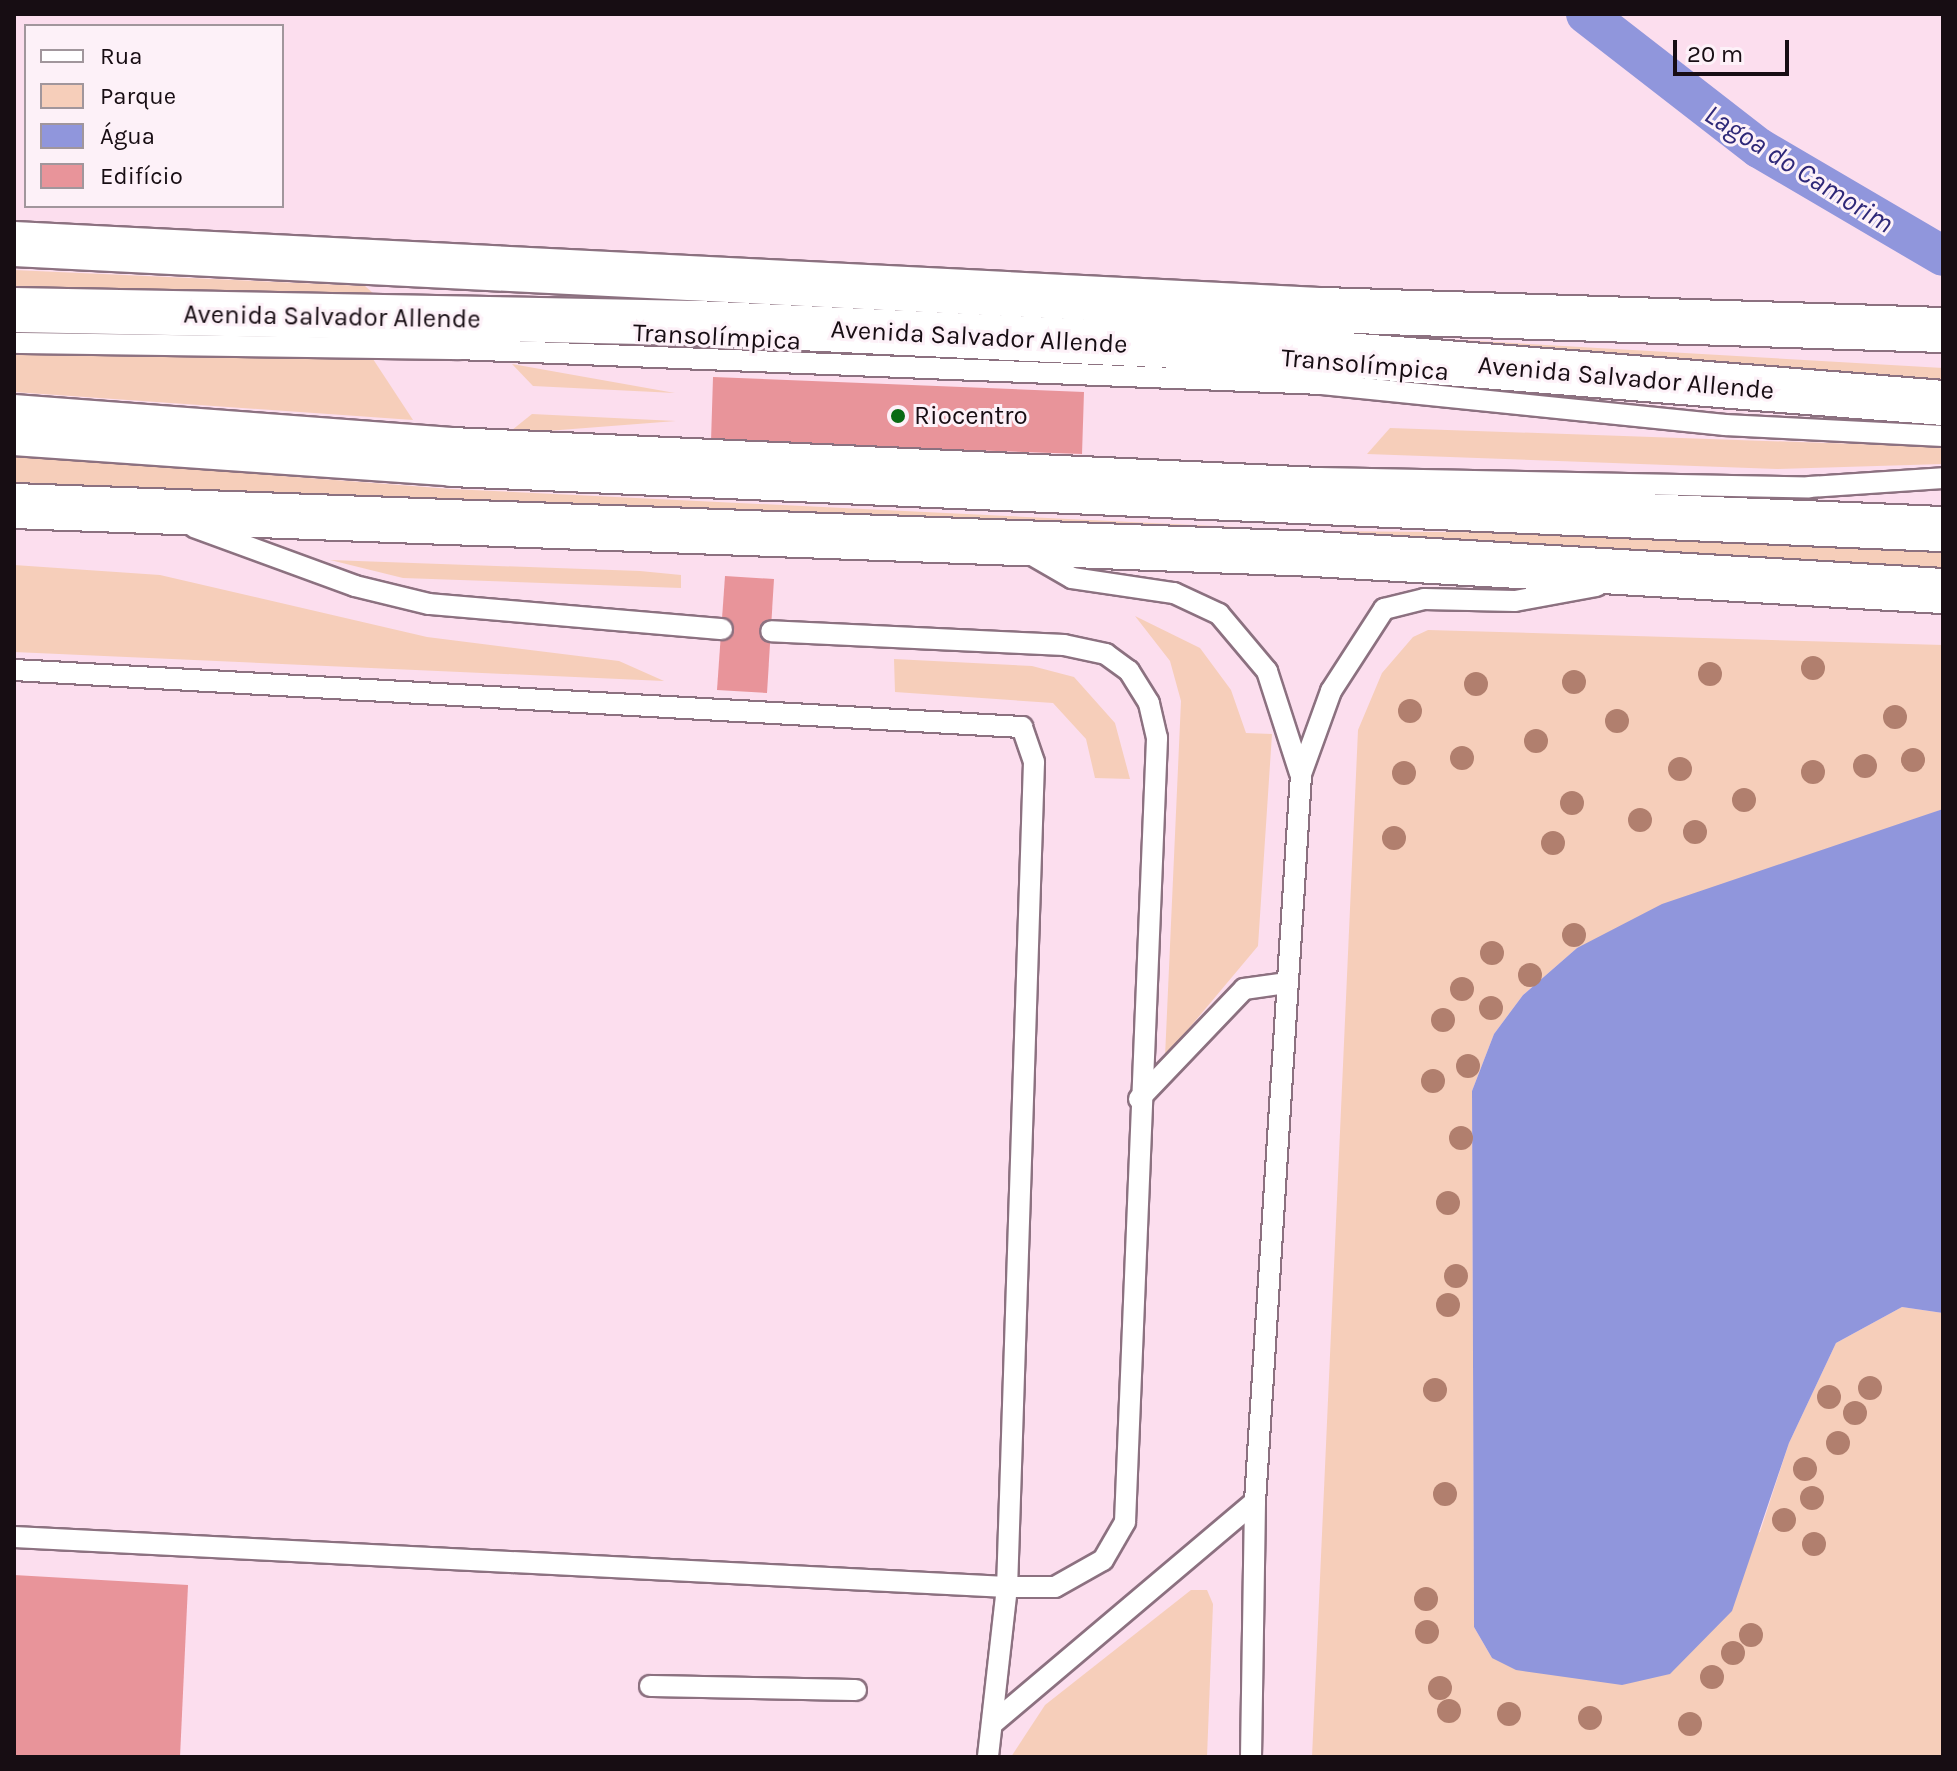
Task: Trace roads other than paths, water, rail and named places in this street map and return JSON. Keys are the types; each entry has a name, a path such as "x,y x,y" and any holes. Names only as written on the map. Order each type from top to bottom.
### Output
{"main road":[{"name":"Avenida Salvador Allende","path":"14,244 1323,310 1931,330"},
{"name":"Avenida Salvador Allende","path":"14,310 743,325 1322,353 1943,403"},
{"path":"14,433 468,465 1943,529"},
{"path":"14,506 1020,548 1314,554 1640,579 1943,591"}],"lane":[{"name":"Transolímpica","path":"14,343 458,349 1322,384 1725,425 1943,436"},
{"path":"14,405 452,438 1319,478 1809,487 1943,478"},
{"path":"145,510 391,596 722,629"},
{"path":"1020,548 1072,578 1174,593 1219,614 1267,671 1301,774"},
{"path":"1251,1757 1255,1502 1301,774 1331,691 1384,609 1424,599 1515,601 1640,579"},
{"path":"14,1537 1007,1587 1080,1579 1103,1560 1125,1522 1139,1099 1157,738 1149,703 1129,671 1106,654 1064,645 771,631"},
{"path":"14,670 1022,727 1034,762 1007,1587 988,1757"},
{"path":"1139,1099 1244,989 1286,983"},
{"path":"992,1724 1255,1502"},
{"path":"650,1686 856,1690"}],"water":[{"path":"1943,809 1943,1313 1902,1307 1836,1343 1789,1443 1732,1611 1670,1674 1622,1685 1516,1670 1492,1658 1474,1627 1472,1091 1494,1034 1523,995 1577,948 1662,904"}],"waterway":[{"name":"Lagoa do Camorim","path":"1586,14 1759,148 1943,256"}],"place":[{"name":"Riocentro","path":"898,416"}]}
